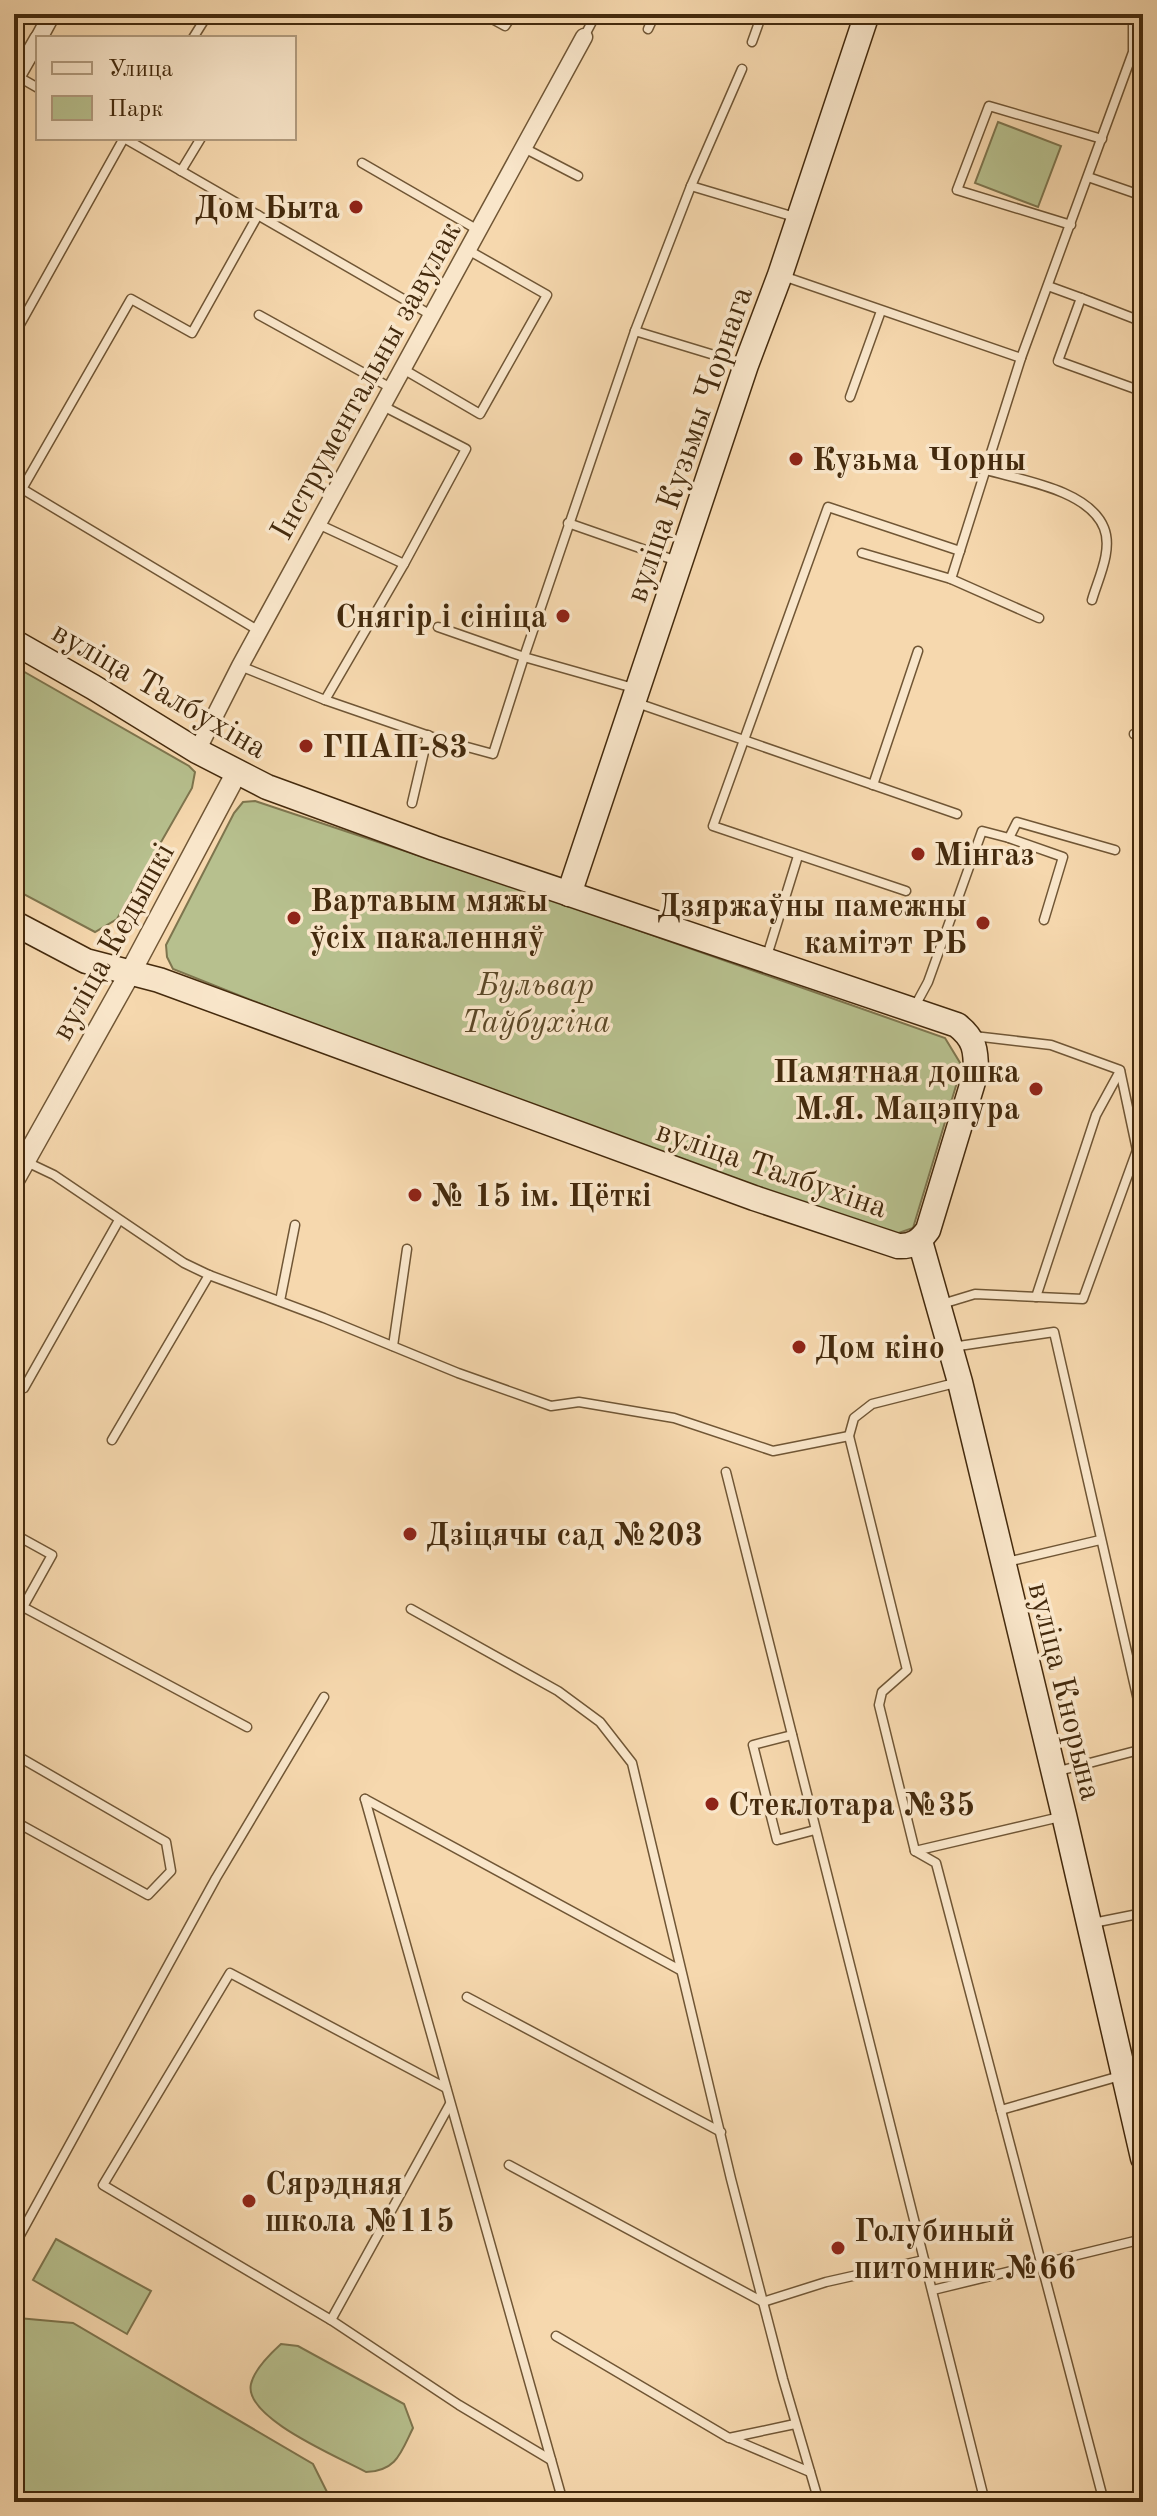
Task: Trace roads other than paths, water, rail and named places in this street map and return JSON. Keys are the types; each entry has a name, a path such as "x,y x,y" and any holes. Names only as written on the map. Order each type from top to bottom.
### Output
{"main road":[{"name":"вуліца Кузьмы Чорнага","path":"569,894 867,14"},
{"name":"вуліца Талбухіна","path":"14,642 197,751 281,792 569,894 957,1025 975,1045 976,1072 934,1215 920,1241 898,1246 768,1203 159,980 86,961 17,930"},
{"name":"вуліца Кнорына","path":"920,1241 960,1382 1143,2158"}],"street":[{"path":"40,36 52,14"},
{"name":"Інструментальны завулак","path":"197,751 240,666 584,37"},
{"path":"16,78 36,43"},
{"name":"вуліца Кедышкі","path":"17,1166 130,973 237,772"}],"lane":[{"path":"187,14 205,18 194,36"},
{"path":"483,14 505,26 513,14"},
{"path":"584,37 596,14"},
{"path":"648,29 655,14"},
{"path":"752,42 762,14"},
{"path":"951,579 1021,358 1133,52 1133,14"},
{"path":"1133,52 1143,56"},
{"path":"240,666 325,700 493,754 568,523 635,331 691,186 742,69"},
{"path":"16,78 36,87"},
{"path":"1071,225 957,190 989,106 1102,139"},
{"path":"14,335 123,140"},
{"path":"127,140 432,316"},
{"path":"181,171 200,140"},
{"path":"524,148 578,176"},
{"path":"362,163 479,230"},
{"path":"1088,177 1143,196"},
{"path":"691,186 799,219"},
{"path":"258,215 192,333 131,299 18,487 259,631"},
{"path":"403,369 480,414 547,295 468,250"},
{"path":"780,275 1021,358"},
{"path":"1048,286 1143,322"},
{"path":"1081,298 1058,361 1141,391"},
{"path":"850,397 881,311"},
{"path":"259,315 391,388"},
{"path":"635,331 724,358"},
{"path":"325,700 466,449 383,405"},
{"path":"986,470 1070,494 1090,509 1105,529 1105,557 1092,600"},
{"path":"906,891 713,826 828,507 960,551"},
{"path":"568,523 681,562"},
{"path":"318,524 404,564"},
{"path":"862,553 951,579 1039,618"},
{"path":"438,627 636,695 744,740 957,814"},
{"path":"873,785 918,651"},
{"path":"412,803 428,735"},
{"path":"1009,838 1017,822 1115,850"},
{"path":"913,1010 928,982 982,831 1063,857 1044,920"},
{"path":"766,960 798,856"},
{"path":"969,1036 1051,1045 1120,1070"},
{"path":"938,1306 975,1294 1083,1299 1140,1150 1120,1070"},
{"path":"1036,1297 1096,1115 1120,1070"},
{"path":"17,1166 54,1175 184,1263 209,1275 551,1406 579,1402 674,1418 773,1451 849,1436"},
{"path":"24,1388 119,1220"},
{"path":"280,1301 295,1225"},
{"path":"393,1346 407,1249"},
{"path":"112,1440 209,1275"},
{"path":"950,1347 1054,1332 1143,1722"},
{"path":"960,1382 872,1404 854,1418 849,1436 907,1670 882,1692 879,1705 915,1851 936,1863 1104,2502"},
{"path":"726,1472 985,2502"},
{"path":"14,1534 52,1555 14,1623"},
{"path":"1002,1563 1100,1540"},
{"path":"23,1607 247,1727"},
{"path":"411,1609 558,1691 600,1722 632,1763 763,2302 819,2502"},
{"path":"14,2246 216,1878 324,1697"},
{"path":"792,1735 753,1745 777,1840 815,1830"},
{"path":"1054,1773 1143,1749"},
{"path":"14,1754 166,1842 171,1871 148,1895 14,1821"},
{"path":"564,2501 365,1799 681,1971"},
{"path":"915,1851 1064,1815"},
{"path":"1088,1924 1143,1913"},
{"path":"446,2088 230,1973 103,2185 331,2320 459,2405 551,2460"},
{"path":"467,1997 721,2132"},
{"path":"1001,2110 1124,2075"},
{"path":"331,2320 450,2103"},
{"path":"509,2165 763,2302 826,2282 924,2260"},
{"path":"933,2290 1143,2239"},
{"path":"556,2336 729,2438 810,2472"},
{"path":"729,2438 795,2424"}],"place":[{"name":"Дом Быта","path":"356,207"},
{"name":"Кузьма Чорны","path":"796,459"},
{"name":"Снягір і сініца","path":"563,616"},
{"name":"ГПАП-83","path":"306,746"},
{"name":"Мінгаз","path":"918,854"},
{"name":"Вартавым мяжы ўсіх пакаленняў","path":"294,918"},
{"name":"Дзяржаўны памежны камітэт РБ","path":"983,923"},
{"name":"Памятная дошка М.Я. Мацэпура","path":"1036,1089"},
{"name":"№ 15 ім. Цёткі","path":"415,1195"},
{"name":"Дом кіно","path":"799,1347"},
{"name":"Дзіцячы сад №203","path":"410,1534"},
{"name":"Стеклотара №35","path":"712,1804"},
{"name":"Сярэдняя школа №115","path":"249,2201"},
{"name":"Голубиный питомник №66","path":"838,2248"}],"park label":[{"name":"Бульвар Таўбухіна","path":"536,1002"}]}
